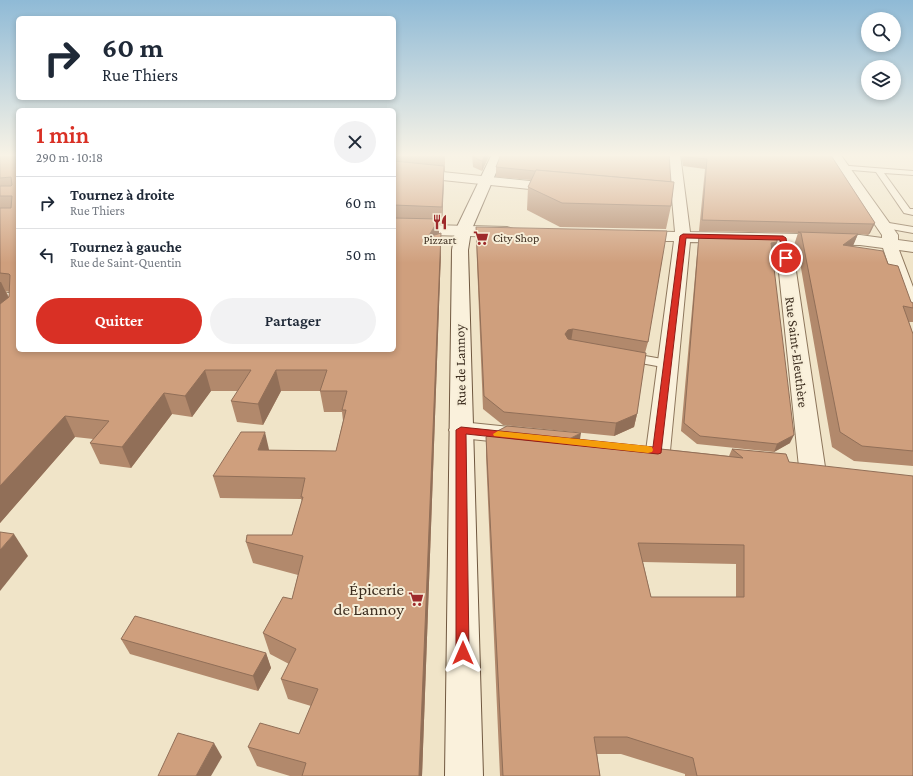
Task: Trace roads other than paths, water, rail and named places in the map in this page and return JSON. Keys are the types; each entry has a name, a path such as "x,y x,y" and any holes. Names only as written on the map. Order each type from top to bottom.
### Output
{"street":[{"name":"Rue de Lannoy","path":"464,776 459,262 463,231 482,190"},
{"path":"658,451 683,236 677,190"},
{"path":"857,190 890,235 891,252 913,311"},
{"path":"662,198 678,199"},
{"path":"396,229 522,233"},
{"path":"622,236 683,236 874,241 913,247"},
{"name":"Rue Saint-Eleuthère","path":"783,238 812,467"},
{"path":"461,430 543,439"}],"lane":[{"path":"892,190 907,211 913,212"},
{"path":"883,225 913,230"},
{"path":"0,295 16,297"},
{"path":"616,355 668,364"}],"place":[{"name":"Pizzart","path":"440,222"},
{"name":"City Shop","path":"481,238"},
{"name":"Épicerie de Lannoy","path":"416,599"}]}
